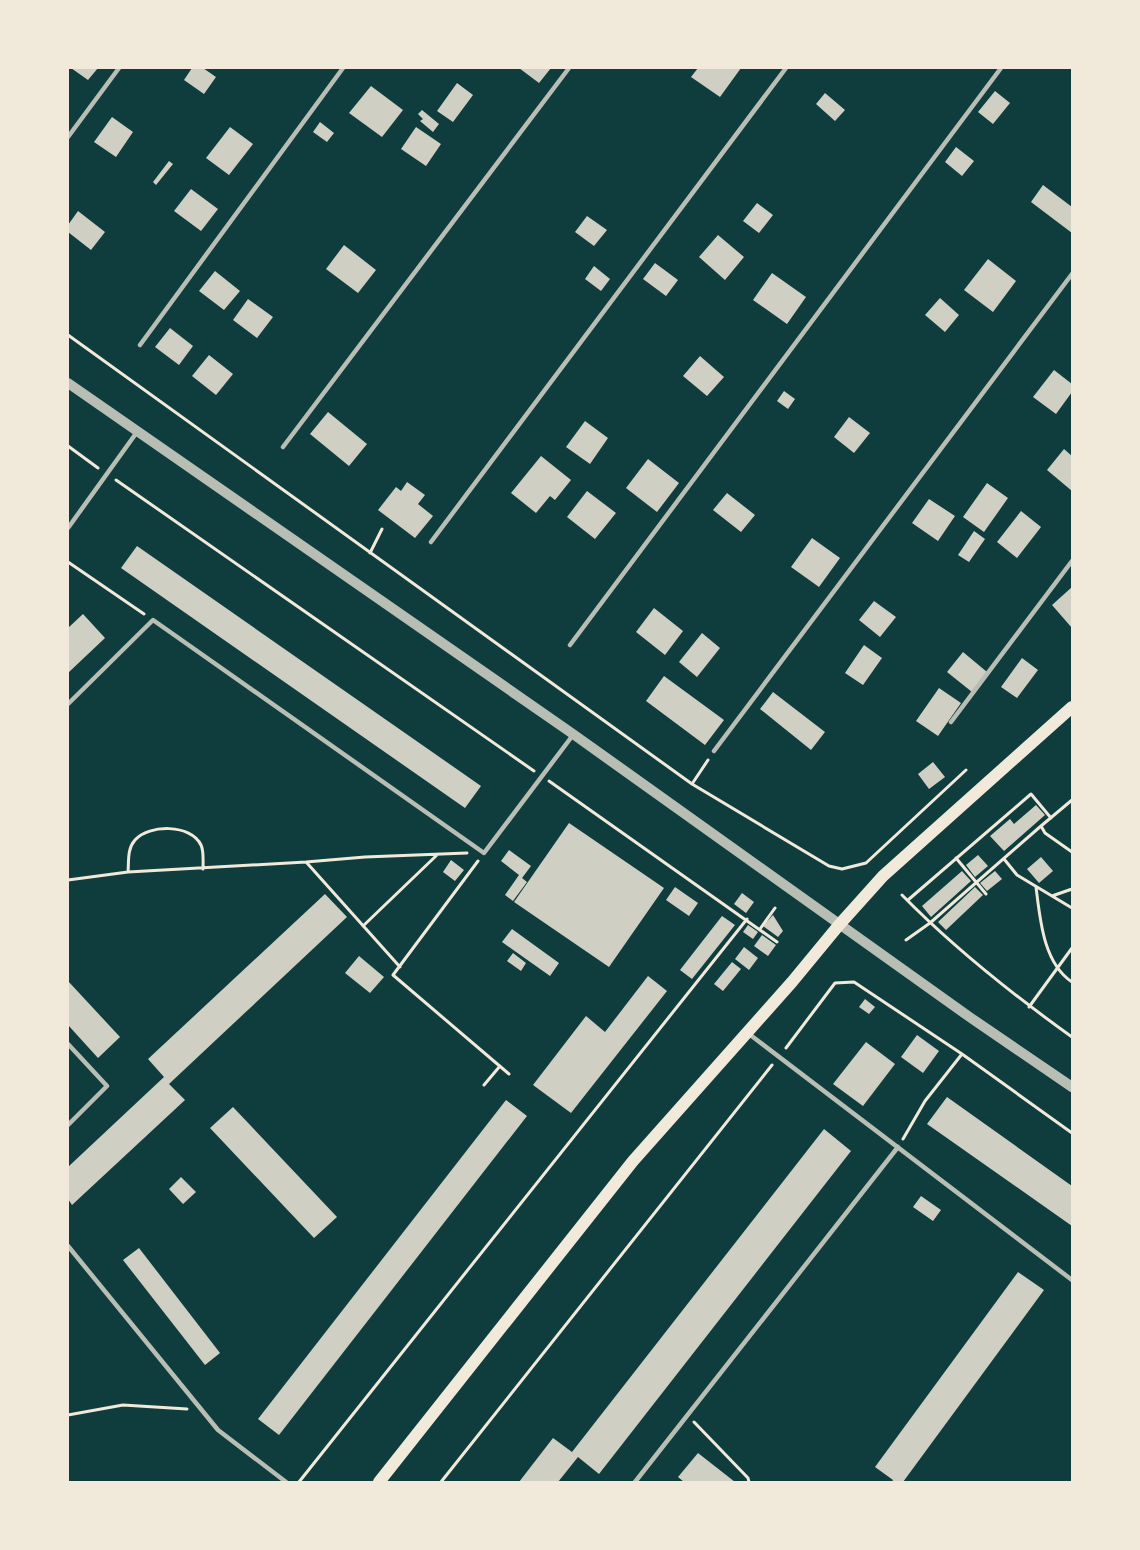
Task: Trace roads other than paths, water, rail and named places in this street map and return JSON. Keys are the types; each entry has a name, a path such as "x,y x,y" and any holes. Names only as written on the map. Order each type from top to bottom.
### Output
{"main road":[{"path":"379,1482 633,1161 792,982 839,925 883,876 1072,707"}],"street":[{"path":"68,383 573,734 839,925 1072,1087"}],"lane":[{"path":"68,136 118,68"},
{"path":"140,345 343,68"},
{"path":"283,447 569,68"},
{"path":"431,542 786,68"},
{"path":"570,645 1001,68"},
{"path":"714,751 1072,274"},
{"path":"68,528 137,432"},
{"path":"951,722 1072,561"},
{"path":"68,704 153,620 484,853 573,734"},
{"path":"747,1032 1072,1280"},
{"path":"68,1044 107,1086 68,1125"},
{"path":"635,1482 898,1147"},
{"path":"68,1246 218,1430 286,1482"}]}
